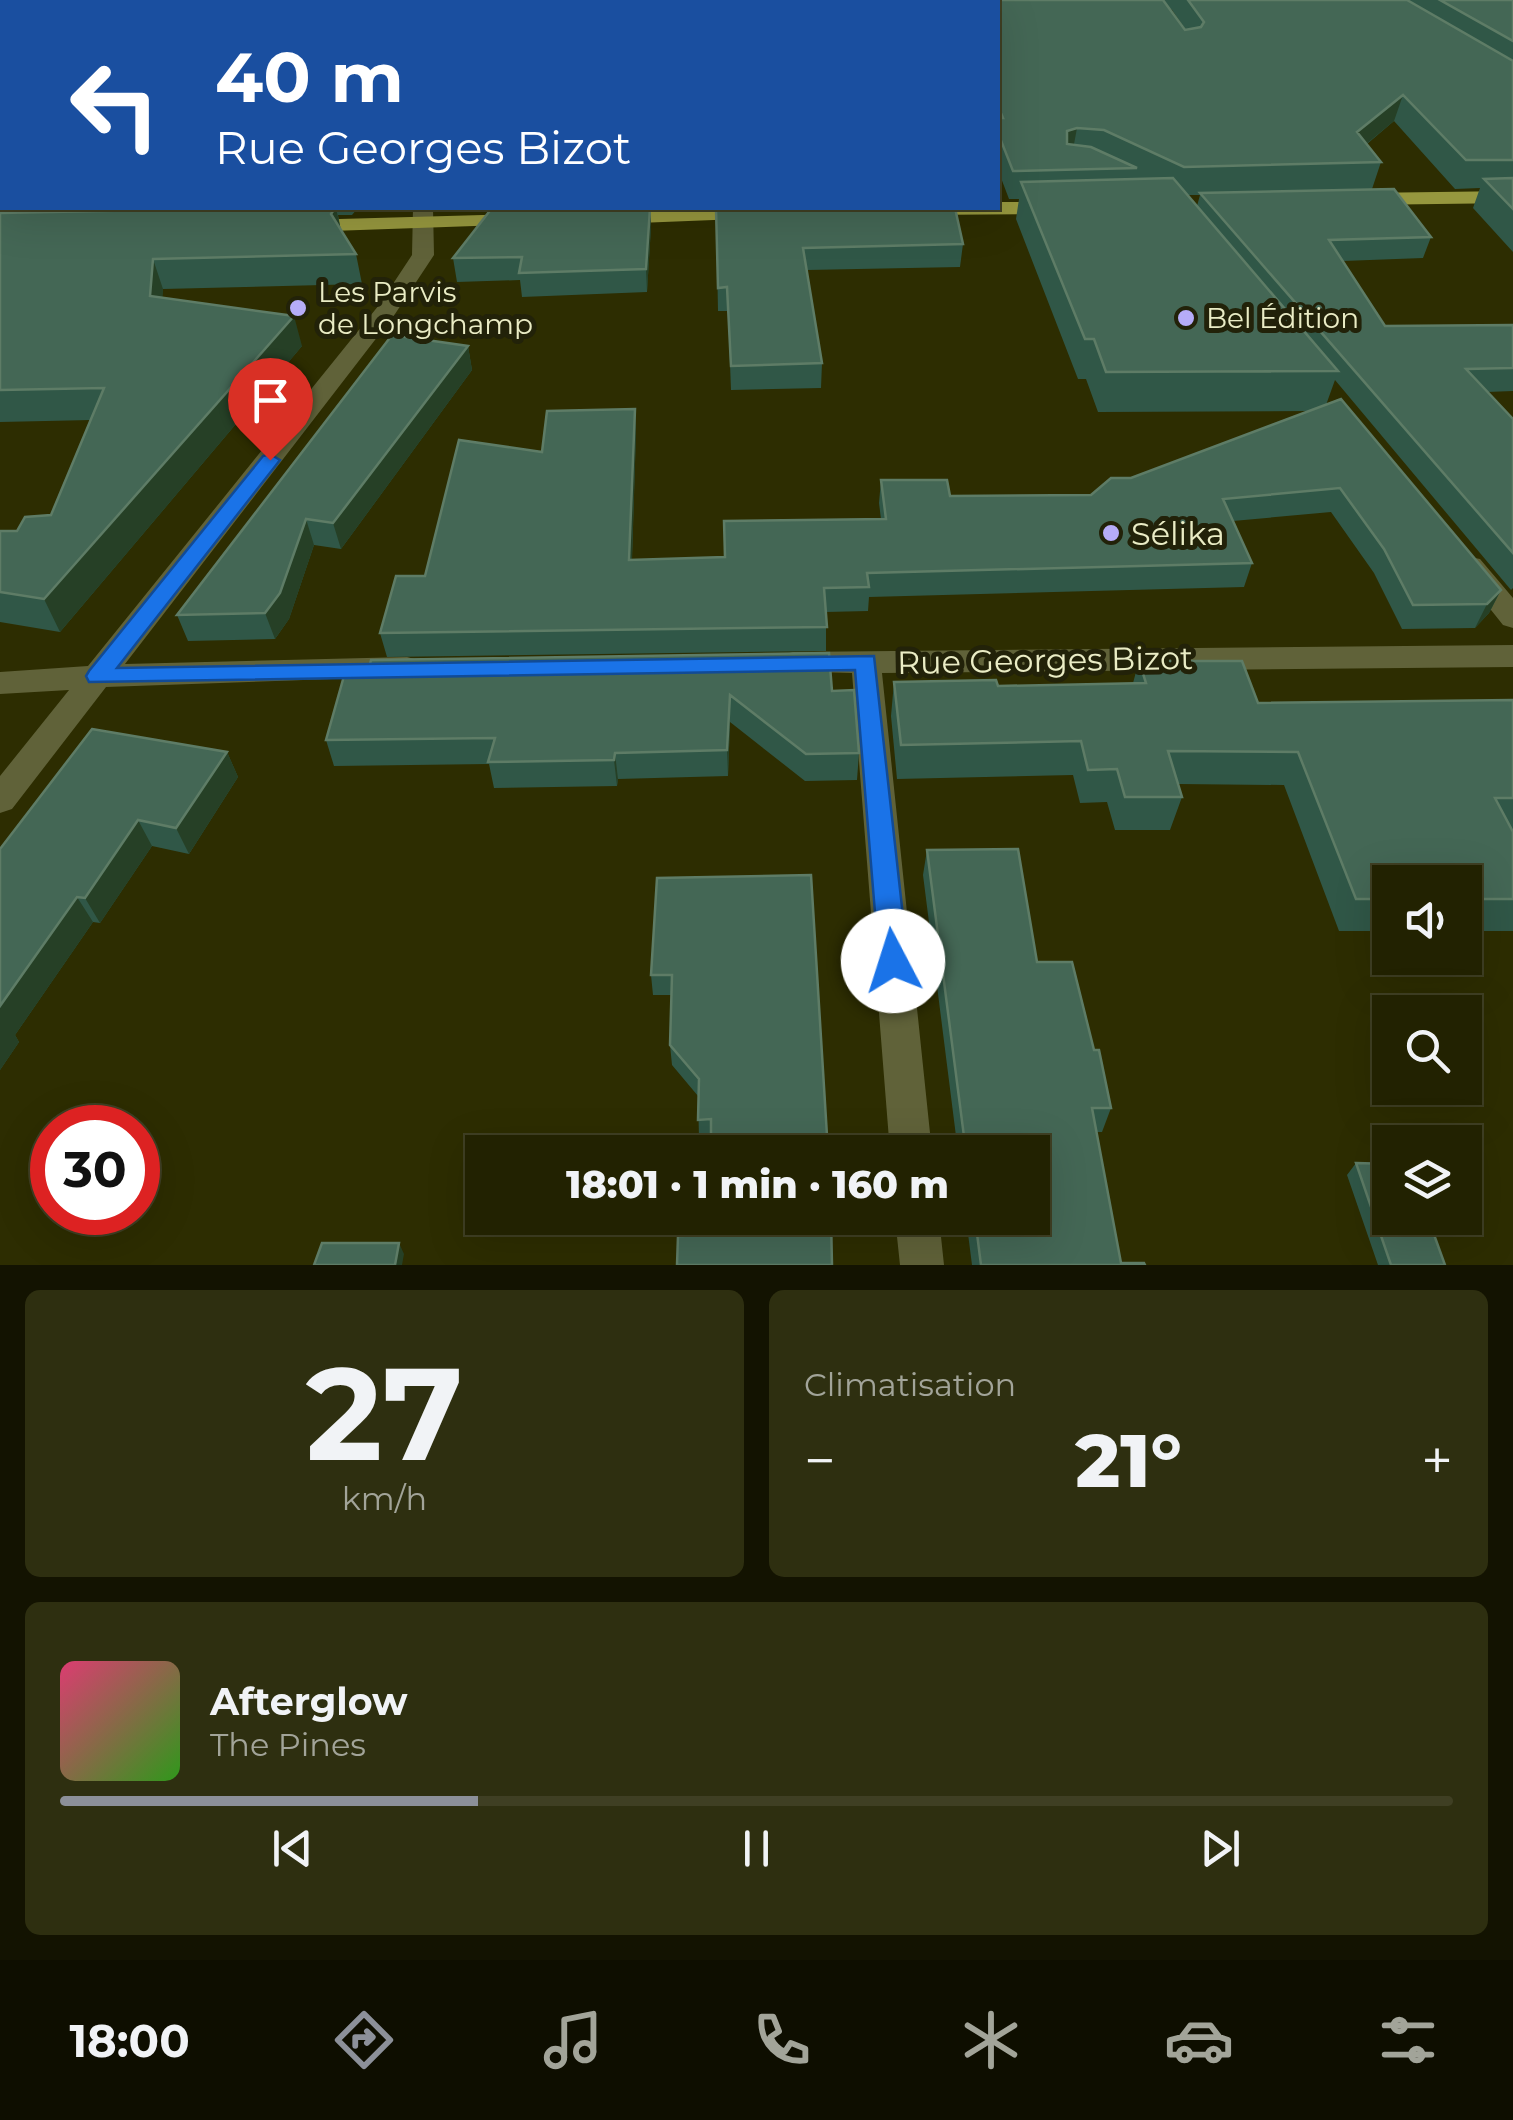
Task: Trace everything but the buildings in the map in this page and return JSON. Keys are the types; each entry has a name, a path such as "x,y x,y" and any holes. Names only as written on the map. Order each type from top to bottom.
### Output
{"main road":[{"path":"1342,199 1513,197"},
{"path":"1000,208 1080,208"},
{"path":"281,226 424,214 536,220"},
{"path":"594,218 769,214"}],"street":[{"path":"0,800 387,310 424,255 424,214"},
{"path":"1450,542 1513,618"},
{"name":"Rue Georges Bizot","path":"766,663 1513,656"},
{"path":"866,662 909,1135"},
{"path":"0,683 98,676 428,668"},
{"path":"919,1235 922,1265"}],"place":[{"name":"Les Parvis de Longchamp","path":"298,308"},
{"name":"Bel Édition","path":"1186,318"},
{"name":"Sélika","path":"1111,533"}],"route":[{"path":"270,460 98,676 866,662 893,961"}]}
